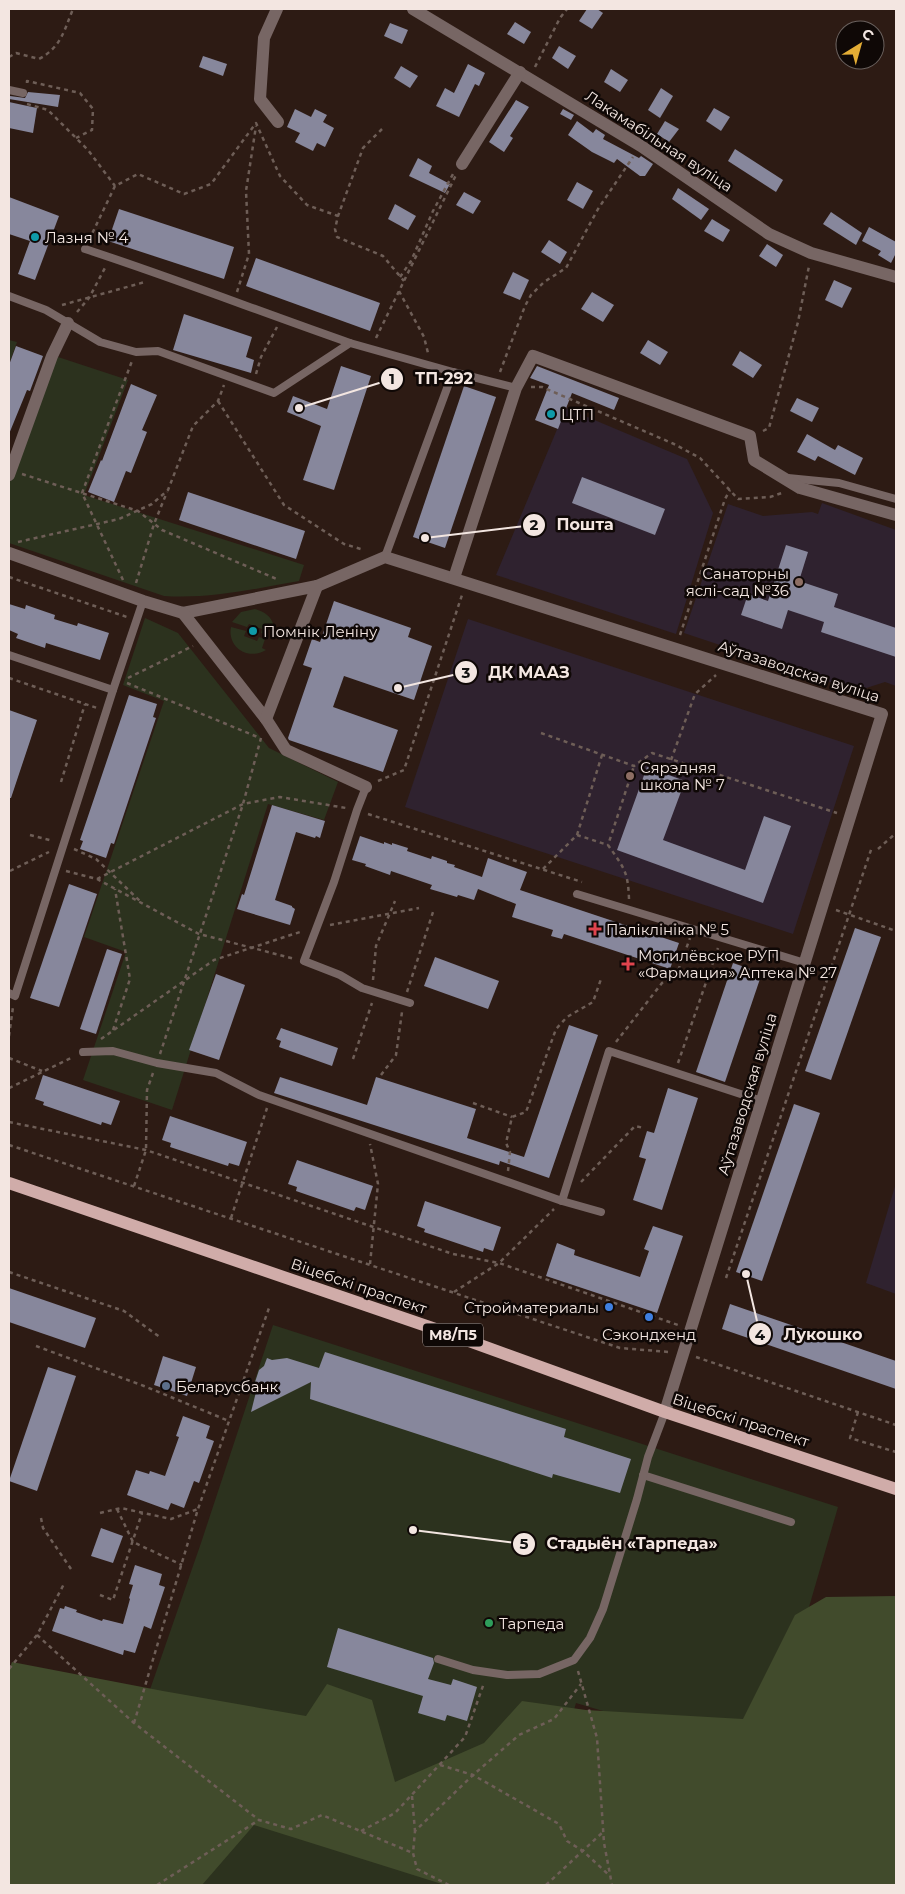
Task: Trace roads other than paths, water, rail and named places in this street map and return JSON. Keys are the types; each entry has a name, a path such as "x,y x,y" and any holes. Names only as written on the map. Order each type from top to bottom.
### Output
{"main road":[{"name":"Віцебскі праспект","path":"9,1183 447,1333 665,1412 896,1489"}],"street":[{"path":"277,9 264,38 260,100 278,122"},
{"name":"Лакамабільная вуліца","path":"414,9 525,74 641,146 769,234 811,253 896,277"},
{"path":"462,164 525,74"},
{"path":"10,472 52,356 68,323"},
{"path":"460,580 516,388 533,356 750,436 754,460 800,488 896,515"},
{"path":"9,553 137,599 183,613 317,586 385,558"},
{"name":"Аўтазаводская вуліца","path":"385,558 882,714 665,1412"},
{"path":"266,719 317,586"},
{"path":"183,613 266,719 286,750 366,787"}],"lane":[{"path":"9,90 23,93"},
{"path":"85,249 166,276 350,343 495,384 516,388"},
{"path":"9,296 46,310 100,342 136,352 158,351 274,392 350,343"},
{"path":"385,558 453,372"},
{"path":"781,477 839,482 896,499"},
{"path":"12,994 56,868 113,690 135,620 137,599"},
{"path":"9,655 113,690"},
{"path":"366,787 356,810 334,882 304,961 340,976 362,988 410,1003"},
{"path":"578,894 805,963"},
{"path":"83,1052 113,1050 157,1063 216,1073 259,1096 270,1098 562,1201 601,1212"},
{"path":"562,1201 609,1051 762,1101"},
{"path":"438,1659 473,1670 507,1675 539,1674 574,1660 590,1638 603,1609 648,1457 665,1412"},
{"path":"643,1475 791,1522"}],"place":[{"name":"Лазня № 4","path":"35,237"},
{"name":"ТП-292","path":"299,408"},
{"name":"ЦТП","path":"551,414"},
{"name":"Пошта","path":"425,538"},
{"name":"Санаторны яслі-сад №36","path":"799,582"},
{"name":"Помнік Леніну","path":"253,631"},
{"name":"ДК МААЗ","path":"398,688"},
{"name":"Сярэдняя школа № 7","path":"630,776"},
{"name":"Паліклініка № 5","path":"595,929"},
{"name":"Могилёвское РУП «Фармация» Аптека № 27","path":"628,964"},
{"name":"Лукошко","path":"746,1274"},
{"name":"Стройматериалы","path":"609,1307"},
{"name":"Сэкондхенд","path":"649,1317"},
{"name":"Беларусбанк","path":"166,1386"},
{"name":"Стадыён «Тарпеда»","path":"413,1530"},
{"name":"Тарпеда","path":"489,1623"}]}
